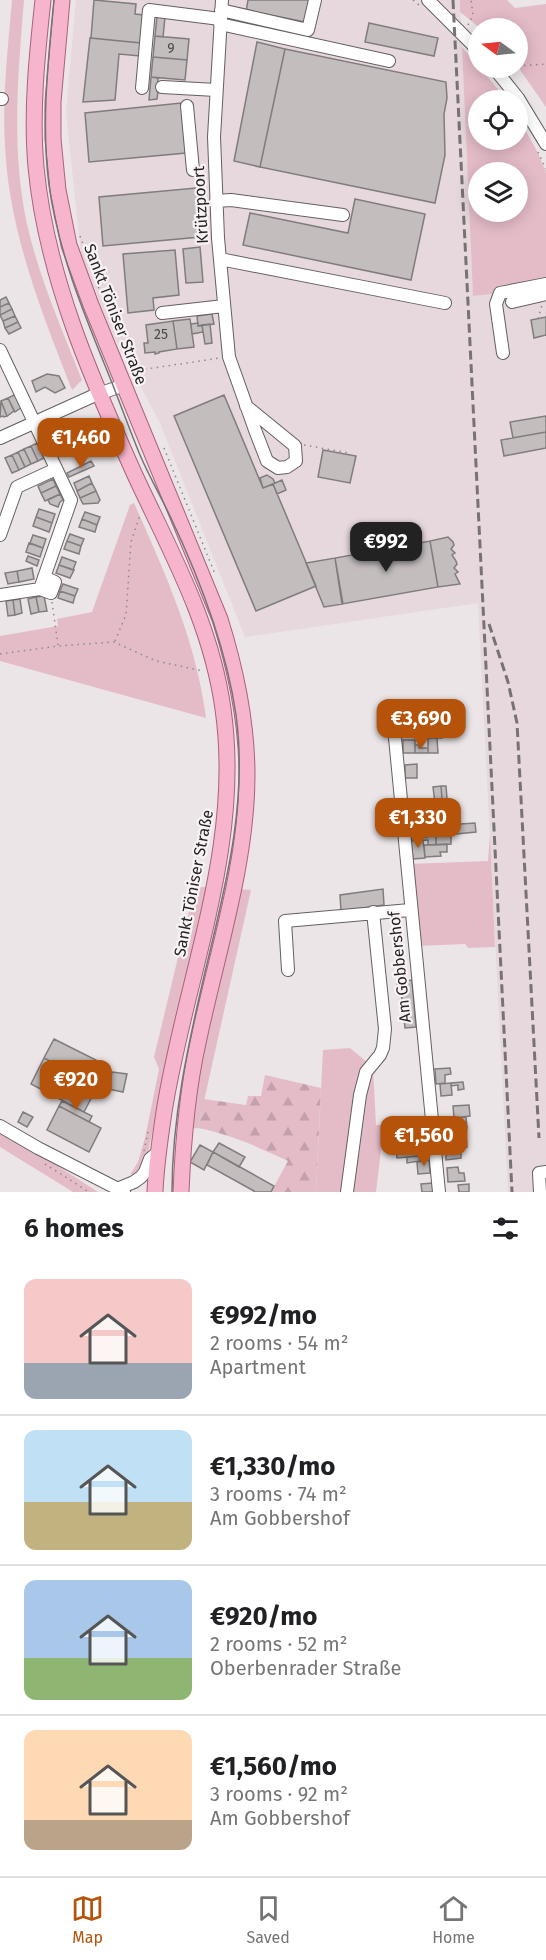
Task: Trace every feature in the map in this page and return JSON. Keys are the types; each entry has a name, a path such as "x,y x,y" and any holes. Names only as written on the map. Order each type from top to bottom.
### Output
{"main road":[{"name":"Sankt Töniser Straße","path":"43,0 34,98 36,165 44,222 62,292 100,394 148,504 167,539 202,622 216,671 226,736 228,772 225,819 216,878 151,1153 155,1192"},
{"name":"Sankt Töniser Straße","path":"62,0 53,102 53,139 58,190 69,244 76,268 220,619 237,678 246,750 244,829 235,881 189,1087 184,1123 181,1192"}],"street":[{"path":"236,13 239,0"},
{"path":"142,88 149,10 236,13 308,30 315,0"},
{"path":"428,0 468,39"},
{"path":"221,13 388,61"},
{"name":"Krützpoort","path":"221,13 214,137 216,201 229,357 267,461 278,468 287,467 296,461 295,446"},
{"path":"502,78 518,98 546,144"},
{"path":"162,87 216,90"},
{"path":"187,106 193,170"},
{"path":"216,201 231,200 343,214"},
{"path":"220,259 445,303"},
{"path":"503,353 496,304 500,293 546,284"},
{"path":"512,302 546,294"},
{"path":"162,313 224,306"},
{"path":"0,350 71,500 45,586 0,595"},
{"path":"0,438 100,394 122,378"},
{"path":"246,406 295,446"},
{"path":"0,535 17,488 56,469"},
{"name":"Am Gobbershof","path":"395,738 439,1192"},
{"path":"288,970 285,921 410,910"},
{"path":"347,1192 360,1095 366,1072 383,1048 385,1029 373,912"},
{"path":"0,1125 116,1191 141,1177 151,1153"},
{"path":"540,1192 539,1173 546,1172"}],"path":[{"path":"464,35 472,15 471,0"},
{"path":"528,65 546,64"},
{"path":"79,231 105,307"},
{"path":"122,378 229,357"},
{"path":"162,445 217,579"},
{"path":"295,446 309,445 349,453 349,455"},
{"path":"114,642 126,615 134,532 142,510 148,504"},
{"path":"45,586 58,646"},
{"path":"0,654 58,646 114,642 156,661 208,672 216,671"},
{"path":"148,1132 151,1153"}],"shaded area":[{"path":"76,0 460,0 473,296 546,288 546,1192 508,1192 478,603 245,637 160,423 110,329 81,254 66,112"}],"green space":[{"path":"12,0 24,0 17,112 22,196 38,264 82,380 72,390 28,270 8,178 4,109"},
{"path":"460,0 507,0 515,8 546,4 546,107 526,78 528,78 528,18 468,18 460,12"},
{"path":"462,47 468,54 468,78 488,78 499,90 468,90 468,150 528,150 528,135 546,172 546,288 473,296 470,222 528,222 528,162 468,162 468,183"},
{"path":"134,503 178,607 195,661 206,718 0,661 0,636 58,626 57,619 92,612 130,505"},
{"path":"490,834 495,947 468,948 465,944 417,946 409,864 488,861"},
{"path":"195,887 208,887 145,1165 132,1180 131,1173 138,1162 145,1138 159,1069 154,1057"},
{"path":"238,889 251,890 198,1128 189,1129 194,1086"},
{"path":"350,1048 373,1067 376,1125 384,1125 376,1192 316,1192 323,1050"},
{"path":"265,1075 321,1088 316,1192 271,1192 288,1161 233,1137 198,1128 204,1099 246,1105 248,1096 261,1096"},
{"path":"0,1130 98,1192 73,1192 0,1147"}],"building":[{"path":"94,0 136,4 135,14 144,15 141,43 91,38"},
{"path":"248,0 310,0 305,22 246,12"},
{"path":"157,16 165,17 163,37 155,36"},
{"path":"369,23 438,38 434,56 365,42"},
{"path":"155,36 189,39 187,60 153,57"},
{"path":"90,38 141,43 140,56 119,54 115,100 83,102"},
{"path":"257,42 285,49 260,167 234,161"},
{"path":"285,49 446,82 445,155 435,203 260,167"},
{"path":"153,57 187,60 185,80 151,77"},
{"path":"151,77 158,78 158,91 157,99 149,100"},
{"path":"181,103 186,153 89,162 85,113"},
{"path":"196,188 200,237 103,246 99,197"},
{"path":"355,199 425,214 411,280 243,245 250,213 348,233"},
{"path":"200,247 203,282 186,283 183,249"},
{"path":"175,250 179,295 153,298 154,310 128,313 123,254"},
{"path":"6,297 9,303 0,307 0,300"},
{"path":"9,303 12,309 0,315 0,307"},
{"path":"12,309 15,316 3,321 0,315"},
{"path":"212,314 214,324 198,326 197,316"},
{"path":"15,316 18,322 5,328 3,321"},
{"path":"546,317 546,335 534,338 531,320"},
{"path":"190,319 194,347 177,349 173,321"},
{"path":"173,321 177,349 155,354 155,352 145,353 144,343 148,343 146,325"},
{"path":"18,322 21,328 9,334 5,328"},
{"path":"198,323 198,326 202,325 203,332 192,334 191,324"},
{"path":"210,324 212,343 205,344 202,325"},
{"path":"47,374 59,376 65,388 55,393 45,387 36,392 32,381"},
{"path":"16,394 22,407 15,412 8,398"},
{"path":"224,395 263,488 273,484 316,586 256,611 174,416"},
{"path":"8,398 14,411 7,416 1,401"},
{"path":"1,401 7,416 4,417 0,417"},
{"path":"546,416 546,432 513,438 510,422"},
{"path":"68,427 79,428 85,441 76,446 65,440 58,443 54,433"},
{"path":"546,432 546,448 504,456 501,440"},
{"path":"37,443 44,458 38,461 31,446"},
{"path":"31,446 38,461 31,464 24,449"},
{"path":"24,449 31,464 25,467 18,452"},
{"path":"323,450 356,456 350,483 318,477"},
{"path":"18,452 25,467 19,470 12,455"},
{"path":"12,455 19,470 12,473 5,458"},
{"path":"91,461 94,466 69,477 67,473"},
{"path":"267,475 275,483 263,488 260,478"},
{"path":"89,476 92,483 77,491 74,483"},
{"path":"53,479 56,486 41,493 38,486"},
{"path":"282,480 286,490 277,494 273,484"},
{"path":"92,483 96,491 80,498 77,491"},
{"path":"56,486 60,494 45,501 41,493"},
{"path":"96,491 100,500 98,503 83,504 80,498"},
{"path":"60,494 63,500 58,507 50,504 48,500"},
{"path":"39,509 55,514 52,523 36,517"},
{"path":"85,512 100,517 97,525 82,519"},
{"path":"36,517 52,523 49,532 33,526"},
{"path":"82,519 97,525 95,532 79,527"},
{"path":"70,534 84,539 81,546 67,541"},
{"path":"33,535 46,539 43,548 30,543"},
{"path":"448,537 454,545 451,549 455,553 452,555 457,564 454,568 458,572 455,574 460,584 438,587 430,541"},
{"path":"67,541 81,546 79,554 64,549"},
{"path":"430,541 438,587 342,604 335,558"},
{"path":"29,543 43,548 40,557 26,552"},
{"path":"28,556 39,560 37,566 26,561"},
{"path":"62,557 76,562 73,570 59,565"},
{"path":"335,558 343,604 324,607 306,563"},
{"path":"59,565 74,570 70,578 56,573"},
{"path":"32,568 34,579 19,582 17,571"},
{"path":"17,571 19,582 8,584 5,573"},
{"path":"63,584 78,589 75,596 60,591"},
{"path":"60,591 75,596 73,603 58,598"},
{"path":"44,596 47,611 39,612 36,597"},
{"path":"36,597 39,612 31,614 28,599"},
{"path":"20,599 22,613 15,615 13,600"},
{"path":"13,600 15,615 8,616 6,601"},
{"path":"422,724 422,730 417,729 417,732 407,733 407,725"},
{"path":"428,729 442,729 442,738 428,738"},
{"path":"428,738 437,738 438,753 428,753"},
{"path":"403,740 415,740 415,753 403,753"},
{"path":"415,745 419,745 419,748 428,748 428,753 415,753"},
{"path":"417,764 417,778 405,778 405,765"},
{"path":"441,786 446,786 448,811 443,812"},
{"path":"441,786 443,812 436,812 433,787"},
{"path":"448,811 450,825 445,825 443,812"},
{"path":"436,812 443,812 446,836 436,836 435,831 422,832 421,818 436,816"},
{"path":"421,818 422,832 410,833 409,819"},
{"path":"475,823 476,832 446,835 445,825"},
{"path":"427,832 427,837 411,837 411,833"},
{"path":"436,836 436,845 428,845 428,840 412,841 411,837"},
{"path":"436,836 451,836 451,844 436,845"},
{"path":"423,840 425,858 413,859 411,841"},
{"path":"447,844 447,852 440,852 441,856 425,857 424,845"},
{"path":"383,889 384,905 341,911 340,895"},
{"path":"412,980 416,1027 405,1028 401,991 398,992 397,982"},
{"path":"54,1039 96,1060 86,1080 44,1058"},
{"path":"44,1058 98,1085 84,1112 31,1084"},
{"path":"95,1063 105,1068 98,1081 89,1076"},
{"path":"450,1068 451,1074 445,1075 445,1083 436,1084 435,1069"},
{"path":"112,1072 127,1074 123,1092 108,1089"},
{"path":"463,1082 464,1089 458,1090 458,1085 451,1086 451,1083"},
{"path":"451,1083 452,1095 441,1096 440,1084"},
{"path":"62,1101 92,1116 89,1122 59,1106"},
{"path":"469,1105 470,1116 454,1118 453,1106"},
{"path":"59,1106 101,1128 89,1152 47,1130"},
{"path":"23,1112 33,1117 27,1127 18,1122"},
{"path":"466,1117 467,1128 452,1129 451,1118"},
{"path":"422,1123 422,1134 409,1135 408,1124"},
{"path":"462,1132 462,1136 466,1136 467,1147 461,1147 460,1137 452,1137 452,1133"},
{"path":"422,1134 423,1140 417,1141 419,1151 402,1153 402,1149 410,1148 409,1135"},
{"path":"460,1137 461,1147 446,1149 445,1138"},
{"path":"430,1139 431,1153 419,1154 417,1141"},
{"path":"219,1143 245,1157 239,1167 213,1152"},
{"path":"200,1145 213,1152 204,1170 190,1162"},
{"path":"461,1147 461,1158 446,1160 446,1149"},
{"path":"396,1149 402,1149 402,1153 419,1151 419,1156 397,1158"},
{"path":"213,1152 274,1186 271,1192 254,1192 207,1165"},
{"path":"419,1156 420,1161 407,1163 407,1157"},
{"path":"429,1160 430,1173 418,1174 417,1162"},
{"path":"458,1167 459,1173 464,1173 465,1181 448,1182 447,1168"},
{"path":"433,1183 434,1192 422,1192 421,1184"},
{"path":"469,1184 469,1192 459,1192 458,1185"}],"tram line":[{"path":"54,0 46,93 46,139 49,185 58,233 80,301 136,444 201,588 219,638 236,715 239,780 233,845 182,1081 175,1136 172,1192"}],"railway":[{"path":"453,0 512,1192"},
{"path":"489,624 508,682 517,723 539,1138"}]}
